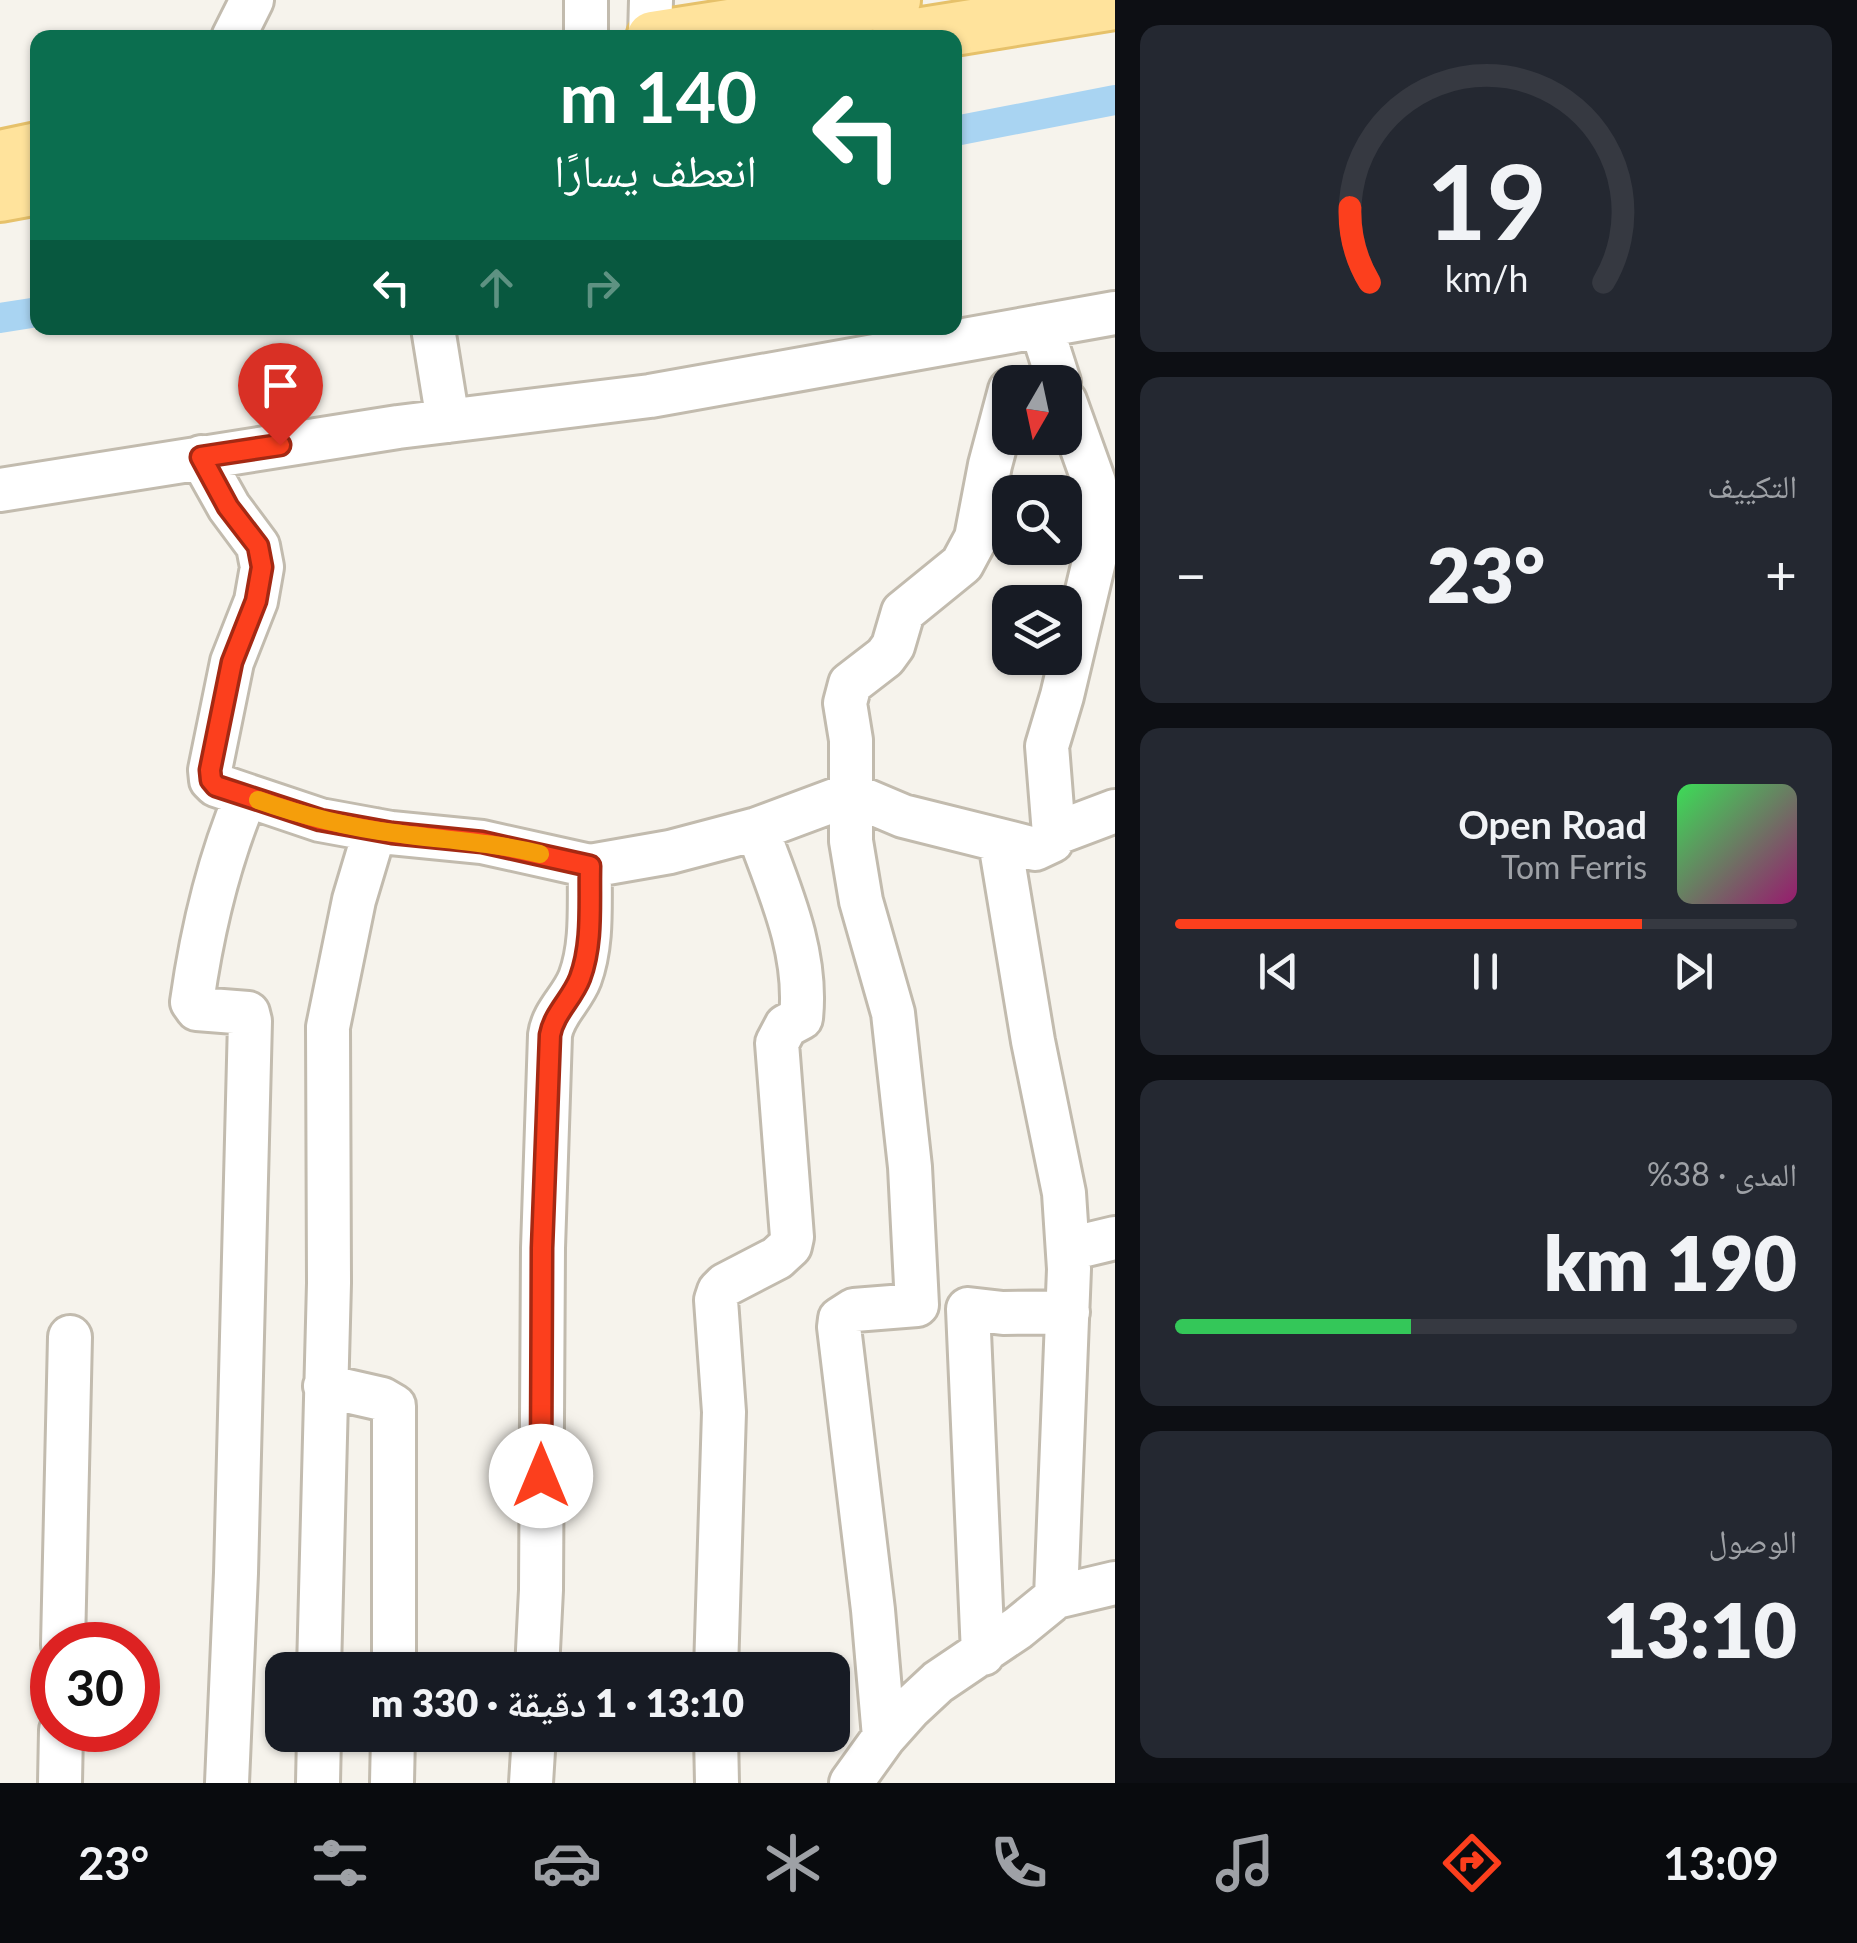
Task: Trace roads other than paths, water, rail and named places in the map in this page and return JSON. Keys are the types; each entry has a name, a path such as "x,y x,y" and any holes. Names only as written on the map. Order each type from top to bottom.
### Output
{"main road":[{"path":"672,30 718,13 894,0"},
{"path":"946,30 1114,2"},
{"path":"0,157 30,151"},
{"path":"0,194 30,189"}],"street":[{"path":"238,30 252,0"},
{"path":"586,0 586,30"},
{"path":"651,0 651,30"},
{"path":"0,490 448,421 650,396 1114,312"},
{"path":"1019,365 1034,327"},
{"path":"1034,327 1051,365"},
{"path":"435,335 448,421"},
{"path":"201,457 228,507 258,546 262,567 256,601 232,662 210,770 216,786 320,820 482,842 590,866 670,852 757,829 851,794 903,816 1000,842 1035,848 1052,841 1047,746 1096,553 1098,508 1082,448"},
{"path":"917,1305 910,1168 893,1012 862,900 851,841 846,692 855,679 885,657 903,612 962,564 976,538 993,455"},
{"path":"227,1783 249,1015 197,1009 192,1002 224,846 246,796"},
{"path":"1054,834 1114,811"},
{"path":"717,1652 724,1412 716,1300 725,1285 785,1252 792,1237 777,1043 786,1026 800,1018 798,956 789,915 757,829"},
{"path":"319,1652 329,1282 328,1026 354,900 375,830"},
{"path":"1000,842 1033,1041 1064,1193 1069,1249 1056,1596"},
{"path":"538,1652 542,1248 550,1035 556,1016 582,972 588,937 590,866"},
{"path":"1069,1249 1114,1238"},
{"path":"884,1737 840,1319 854,1310 917,1305 1003,1313 1068,1312"},
{"path":"968,1309 983,1654"},
{"path":"64,1622 70,1337"},
{"path":"326,1386 382,1399 394,1406 394,1652"},
{"path":"850,1783 908,1708 938,1682 983,1654 1056,1596 1114,1583"},
{"path":"60,1783 61,1752"},
{"path":"318,1752 318,1783"},
{"path":"392,1783 393,1752"},
{"path":"531,1783 533,1752"},
{"path":"716,1752 717,1783"}],"waterway":[{"path":"962,130 1115,100"},
{"path":"0,318 30,313"}]}
